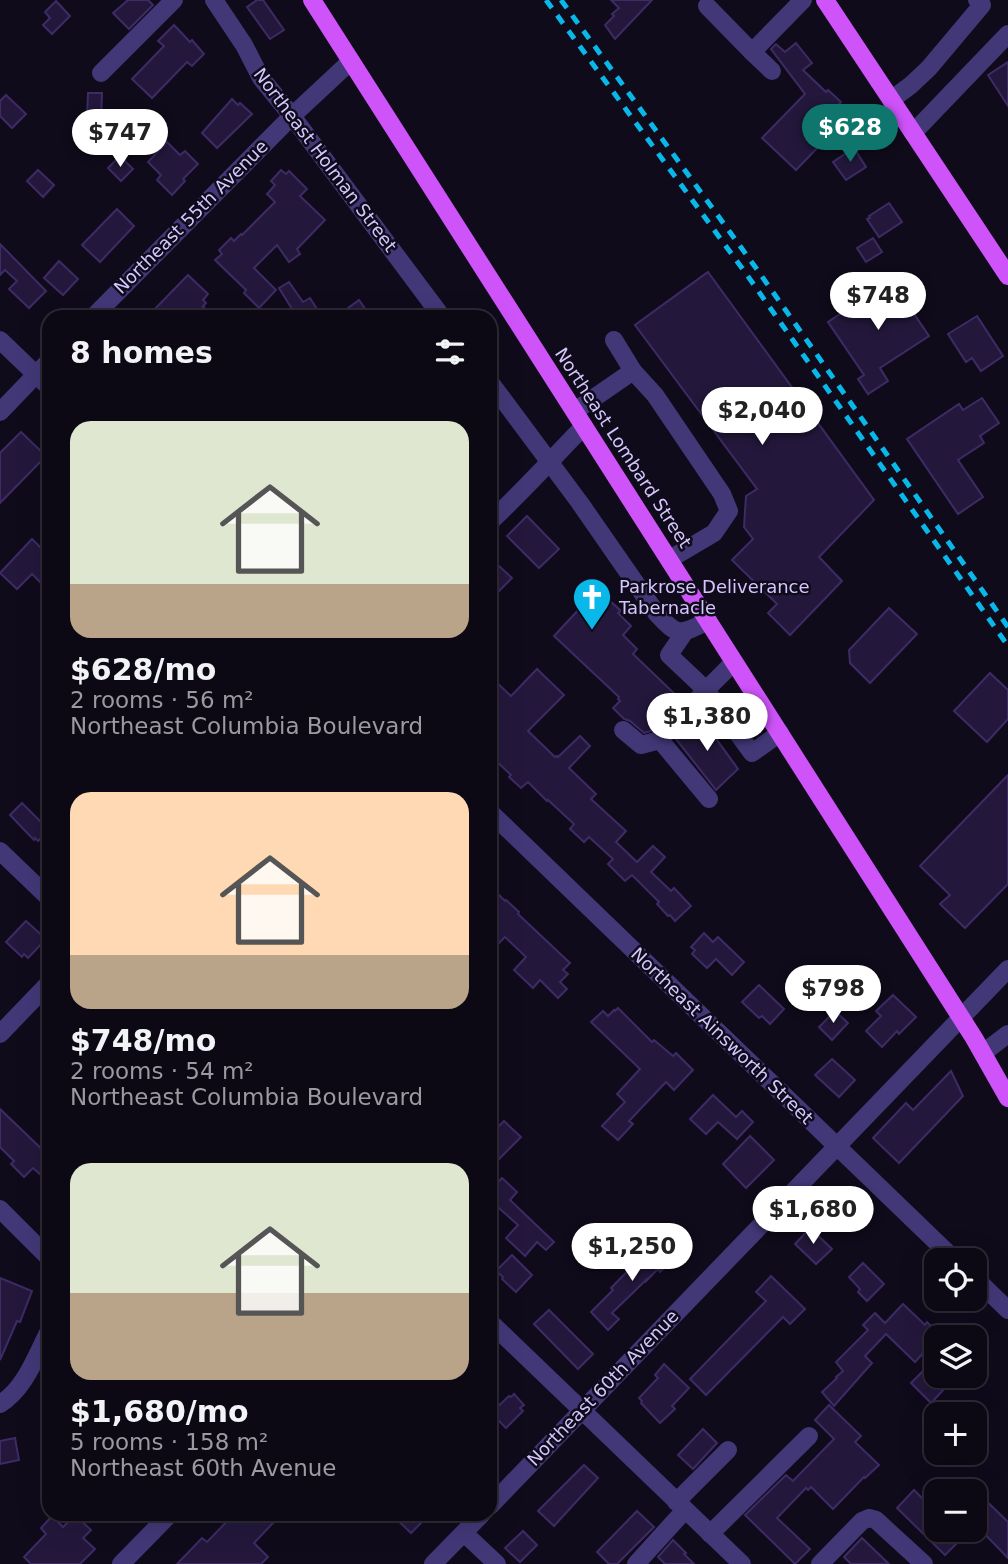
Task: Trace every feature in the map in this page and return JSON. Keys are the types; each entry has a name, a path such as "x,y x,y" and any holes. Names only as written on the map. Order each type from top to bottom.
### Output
{"main road":[{"name":"Northeast Lombard Street","path":"312,0 961,1017 1008,1098"},
{"path":"825,0 1008,276"}],"street":[{"path":"101,73 174,0"},
{"name":"Northeast Holman Street","path":"214,0 244,45 261,78 437,310"},
{"path":"752,52 803,0"},
{"path":"891,100 929,68 982,5 977,0"},
{"path":"707,6 772,71"},
{"path":"913,132 1008,34"},
{"name":"Northeast 55th Avenue","path":"100,310 292,116 351,61"},
{"path":"0,340 42,381 0,412"},
{"path":"614,340 633,371 662,406 722,494 729,511 714,533 670,559"},
{"path":"497,515 549,462 580,419 633,371"},
{"path":"497,391 580,503 657,614 667,625 684,633"},
{"path":"708,621 684,633 669,655 706,690 751,753 780,733"},
{"path":"624,730 641,745 660,740 734,662"},
{"path":"660,740 709,799"},
{"name":"Northeast Ainsworth Street","path":"497,819 942,1248"},
{"path":"0,851 42,891"},
{"name":"Northeast 60th Avenue","path":"497,1499 1008,969"},
{"path":"0,1034 42,990"},
{"path":"983,1053 1008,1034"},
{"path":"0,1209 42,1251"},
{"path":"987,1290 1008,1310"},
{"path":"497,1329 742,1564"},
{"path":"0,1404 19,1388 42,1344"},
{"path":"710,1534 808,1436"},
{"path":"636,1564 728,1450"},
{"path":"820,1564 862,1521 869,1518 876,1520 924,1564"},
{"path":"121,1564 163,1521"},
{"path":"433,1564 475,1521"},
{"path":"464,1532 497,1564"}],"building":[{"path":"128,0 148,0 153,5 129,29 113,13"},
{"path":"257,0 263,0 284,30 270,39 247,7"},
{"path":"611,0 652,0 615,39 605,25 619,8"},
{"path":"56,1 70,16 52,34 43,25 50,18 45,12"},
{"path":"174,25 204,54 192,66 187,62 152,98 132,79 164,46 158,41"},
{"path":"796,43 812,63 803,70 841,102 838,105 849,115 796,170 762,138 805,94 771,49 776,44 785,52"},
{"path":"1008,62 1008,106 988,75"},
{"path":"88,93 102,93 101,118 87,118"},
{"path":"6,95 26,114 12,128 0,116 0,101"},
{"path":"232,99 252,114 217,148 202,133"},
{"path":"167,142 180,155 185,151 198,164 172,195 157,180 161,175 148,162"},
{"path":"854,148 866,167 846,180 833,162"},
{"path":"120,156 133,169 121,181 108,168"},
{"path":"38,170 54,185 43,197 27,181"},
{"path":"281,170 286,174 289,171 307,189 300,196 325,220 297,249 300,254 289,262 277,245 254,268 276,290 259,308 244,293 246,290 215,260 222,254 219,250 231,238 234,241 242,235 275,202 267,194 275,185 271,181"},
{"path":"889,203 902,222 879,237 867,219"},
{"path":"117,209 134,226 100,262 82,245"},
{"path":"873,238 882,252 866,262 857,248"},
{"path":"0,244 46,291 29,308 9,289 17,281 5,270 0,275"},
{"path":"59,261 78,279 63,295 44,278"},
{"path":"708,272 874,500 819,557 842,581 790,635 768,613 777,604 732,560 753,539 744,527 746,496 757,489 635,325"},
{"path":"188,275 208,294 203,300 206,303 201,310 154,310"},
{"path":"891,280 929,336 880,368 888,381 868,394 858,379 864,375 828,322"},
{"path":"289,282 303,302 310,298 318,310 290,310 279,288"},
{"path":"359,300 366,310 345,310"},
{"path":"977,316 1003,356 981,371 972,358 966,362 948,334"},
{"path":"982,398 999,423 980,436 984,443 958,460 983,497 958,514 907,439 959,404 963,410"},
{"path":"21,432 42,452 42,460 0,503 0,453"},
{"path":"527,516 559,549 539,568 507,536"},
{"path":"32,539 42,549 42,584 32,574 17,589 0,573"},
{"path":"499,566 512,578 497,593"},
{"path":"596,591 621,611 618,613 631,626 623,635 637,649 633,654 681,700 654,730 644,733 624,719 613,708 620,701 619,697 554,636"},
{"path":"889,608 917,634 870,683 850,663 849,650"},
{"path":"537,669 564,695 528,731 555,757 580,736 590,746 569,768 596,794 591,799 626,831 616,842 637,862 653,846 665,857 651,872 671,891 674,888 691,906 675,921 632,875 625,881 608,864 613,859 589,837 584,842 570,829 574,824 528,782 521,788 497,762 497,683 511,696"},
{"path":"990,673 1008,690 1008,719 987,742 954,711"},
{"path":"699,715 738,769 716,790 676,739"},
{"path":"1008,775 1008,884 965,928 940,904 950,895 920,866"},
{"path":"22,803 42,823 42,837 38,841 35,838 34,840 10,815"},
{"path":"497,893 570,963 563,970 568,974 560,982 567,989 558,998 540,980 533,988 514,970 526,957 505,937 497,945"},
{"path":"26,921 42,935 42,943 28,958 24,954 22,957 6,942"},
{"path":"704,933 713,942 718,937 744,962 732,975 716,959 707,968 692,954 695,950 691,947"},
{"path":"759,985 784,1009 770,1024 742,1002"},
{"path":"893,995 916,1017 882,1047 866,1031 881,1016 876,1011"},
{"path":"618,1008 652,1042 654,1040 673,1056 676,1053 693,1070 674,1090 666,1082 629,1121 633,1124 618,1140 602,1126 625,1102 617,1094 640,1069 591,1022 603,1011 608,1016"},
{"path":"835,1011 848,1023 832,1040 819,1027"},
{"path":"832,1059 855,1080 839,1097 815,1075"},
{"path":"951,1071 963,1096 899,1163 873,1138 906,1103 913,1110"},
{"path":"713,1095 736,1117 742,1111 753,1122 737,1139 718,1122 706,1134 690,1119"},
{"path":"0,1109 42,1149 42,1176 33,1168 24,1177 11,1164 14,1161 0,1147"},
{"path":"504,1121 521,1137 497,1161 497,1128"},
{"path":"750,1136 774,1160 746,1188 723,1164"},
{"path":"502,1178 517,1192 510,1200 554,1242 546,1250 537,1242 525,1256 506,1238 518,1225 497,1206 497,1183"},
{"path":"810,1228 832,1249 816,1264 795,1244"},
{"path":"657,1241 674,1258 660,1272 658,1269 612,1313 619,1319 608,1330 591,1312"},
{"path":"512,1255 532,1275 516,1292 497,1270"},
{"path":"863,1263 884,1284 867,1301 849,1277"},
{"path":"771,1276 805,1309 790,1324 783,1317 706,1395 690,1379 766,1301 756,1292"},
{"path":"0,1278 32,1291 20,1322 17,1321 0,1360"},
{"path":"903,1304 925,1325 924,1352 915,1362 886,1334 865,1356 872,1363 834,1406 822,1392 843,1371 836,1362 868,1330 863,1325 875,1313 885,1323"},
{"path":"549,1310 593,1354 578,1369 534,1324"},
{"path":"664,1364 689,1388 672,1406 675,1409 660,1423 639,1398 658,1378 655,1375"},
{"path":"924,1370 924,1388 945,1388 930,1402 911,1383"},
{"path":"514,1394 524,1405 520,1408 523,1411 506,1428 497,1419 497,1407"},
{"path":"829,1405 861,1436 855,1442 879,1465 833,1509 811,1487 808,1490 806,1488 777,1518 810,1549 795,1564 745,1515 786,1475 793,1481 834,1439 815,1420"},
{"path":"703,1429 717,1443 693,1469 678,1455"},
{"path":"15,1438 19,1460 0,1464 0,1441"},
{"path":"584,1465 598,1478 554,1526 538,1511"},
{"path":"914,1490 924,1500 924,1534 897,1508"},
{"path":"987,1502 1008,1522 1008,1558 987,1536"},
{"path":"637,1511 654,1527 617,1564 609,1564 597,1552"},
{"path":"47,1521 57,1521 63,1527 69,1521 81,1521 91,1530 83,1538 95,1549 80,1564 31,1564 24,1557 46,1534 41,1528"},
{"path":"227,1521 273,1523 254,1543 268,1557 261,1564 177,1564 202,1538 207,1542"},
{"path":"398,1521 423,1521 411,1533"},
{"path":"523,1531 537,1545 520,1562 505,1548"},
{"path":"862,1538 889,1564 851,1564 844,1557"},
{"path":"673,1540 694,1564 665,1564 658,1557"},
{"path":"932,1542 958,1542 945,1555"}],"railway":[{"path":"546,0 747,275 1008,646"},
{"path":"561,0 756,268 1008,627"}],"place":[{"name":"Parkrose Deliverance Tabernacle","path":"592,631"}]}
